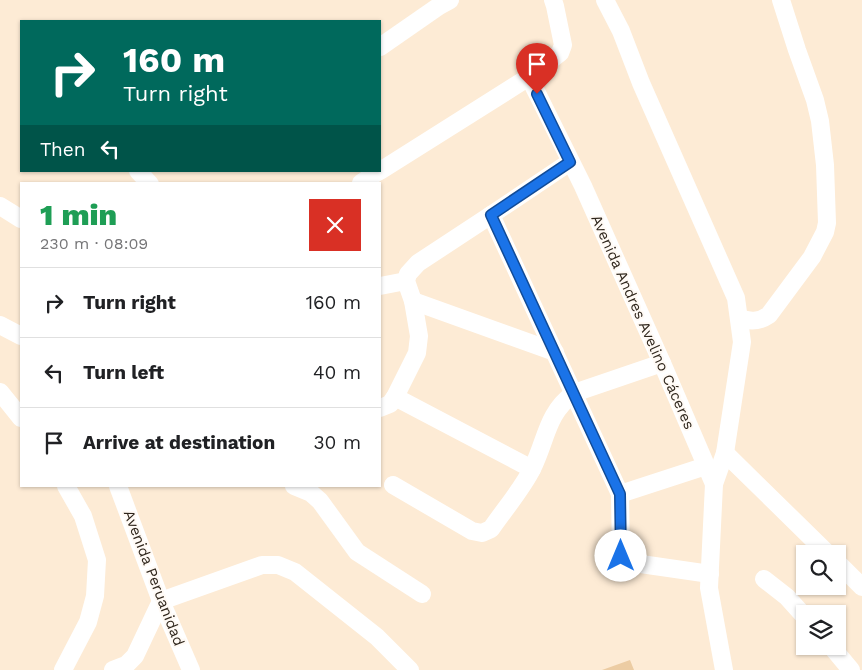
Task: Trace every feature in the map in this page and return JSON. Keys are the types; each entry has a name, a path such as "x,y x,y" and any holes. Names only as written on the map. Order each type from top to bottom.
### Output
{"street":[{"path":"381,46 450,0"},
{"path":"381,170 529,77 560,53 563,45 556,6 553,0"},
{"path":"605,0 621,31 641,83 736,298 742,342 725,453 714,484 709,588 724,670"},
{"path":"738,318 755,321 769,316 812,257 826,232 825,165 820,121 815,100 796,50 781,0"},
{"name":"Avenida Andres Avelino Cáceres","path":"529,77 583,186 714,484"},
{"path":"381,408 390,404 395,397 418,353 419,336 413,301 406,282 408,274 418,263 570,162"},
{"path":"139,172 148,182"},
{"path":"363,182 378,172"},
{"path":"0,206 20,218"},
{"path":"491,215 620,494 621,556 623,560 710,574"},
{"path":"381,286 406,282"},
{"path":"413,301 555,352"},
{"path":"0,325 20,335"},
{"path":"393,485 472,532 482,533 491,528 532,469 550,422 556,410 566,399 574,393 662,363"},
{"path":"0,392 20,417"},
{"path":"395,397 532,469"},
{"path":"725,453 819,545"},
{"path":"620,494 706,466"},
{"path":"63,670 88,622 95,596 97,560 83,516 67,487"},
{"name":"Avenida Peruanidad","path":"118,487 161,601 191,670"},
{"path":"296,487 311,493 320,501 357,552 422,594"},
{"path":"113,670 126,665 135,656 161,601 262,565 278,565 296,572 377,637 410,670"},
{"path":"846,571 862,587"},
{"path":"764,579 787,597 796,607"},
{"path":"839,655 852,670"}],"shaded area":[{"path":"630,660 634,670 602,670"}],"route":[{"path":"537,94 570,162 491,215 620,494 621,556"}]}
